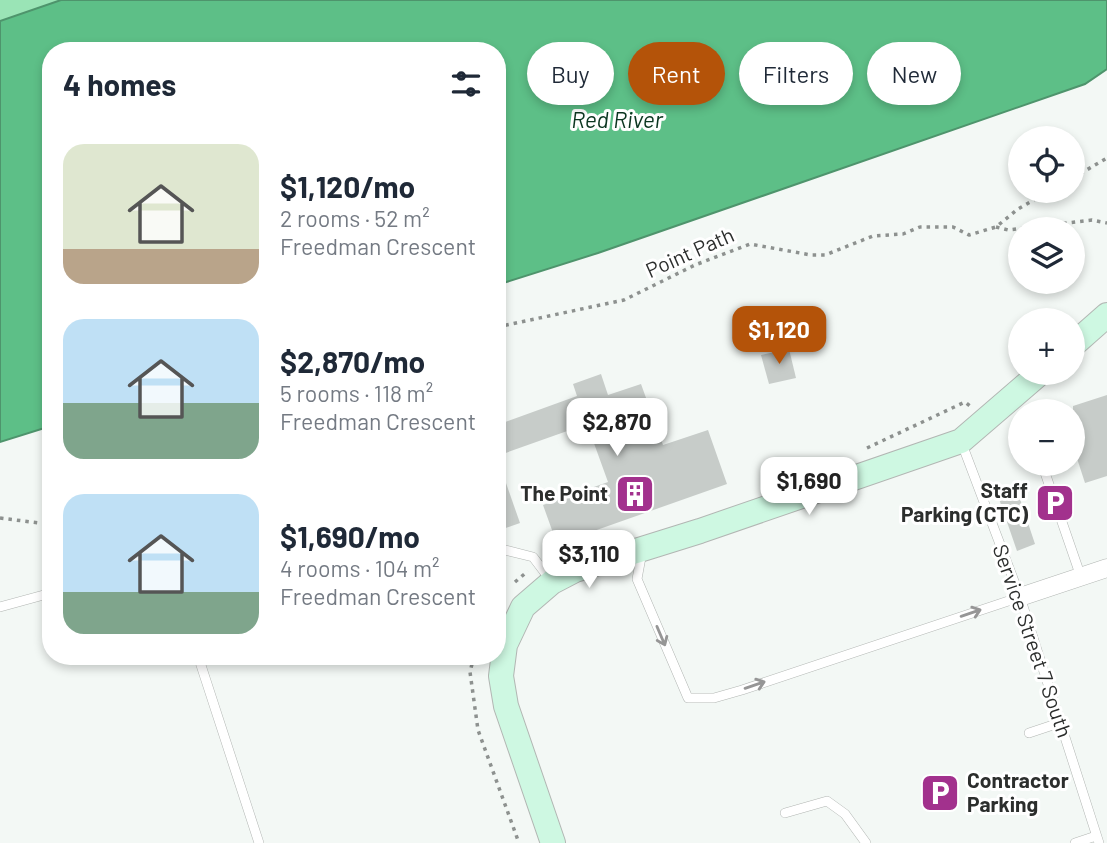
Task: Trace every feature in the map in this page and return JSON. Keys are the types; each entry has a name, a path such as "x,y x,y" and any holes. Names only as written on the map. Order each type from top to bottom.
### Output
{"street":[{"path":"1085,334 1107,315"},
{"path":"506,643 523,607 552,582 575,570 961,441 1026,385"},
{"path":"1020,597 1107,568"},
{"path":"502,665 501,676 506,706 553,843"}],"lane":[{"name":"Service Street 7 South","path":"961,441 1020,597 1098,839"},
{"path":"1046,476 1081,577"},
{"path":"643,549 637,579 688,698 714,698 743,690 1020,597"},
{"path":"506,550 533,557 552,582"},
{"path":"0,607 42,595"},
{"path":"201,665 259,843"},
{"path":"1029,733 1059,723"},
{"path":"785,813 827,801 845,814 866,843"},
{"path":"1075,843 1098,839"}],"path":[{"path":"1085,171 1107,158"},
{"name":"Point Path","path":"506,325 624,300 695,265 750,244 825,255 873,236 903,234 919,227 953,227 969,234 996,226 1028,203"},
{"path":"996,226 1008,230 1092,220 1107,223"},
{"path":"0,518 42,523"},
{"path":"472,665 470,672 478,730 519,843"}],"shaded area":[{"path":"0,0 61,0 0,21"}],"water":[{"name":"Red River","path":"61,0 1107,0 1107,69 1085,84 598,253 506,282 506,42 42,42 42,429 0,442 0,21"}],"building":[{"path":"789,349 796,378 769,384 761,355"},
{"path":"601,374 608,395 641,384 663,445 708,430 727,484 557,544 543,505 608,482 587,424 506,453 506,422 577,396 573,384"},
{"path":"1107,395 1107,476 1085,483 1083,476 1085,476 1085,402"},
{"path":"506,483 520,523 506,528"},
{"path":"1016,487 1035,544 1017,551 997,493"}],"place":[{"name":"The Point","path":"635,494"},
{"name":"Staff Parking (CTC)","path":"1055,503"},
{"name":"Contractor Parking","path":"940,793"}]}
